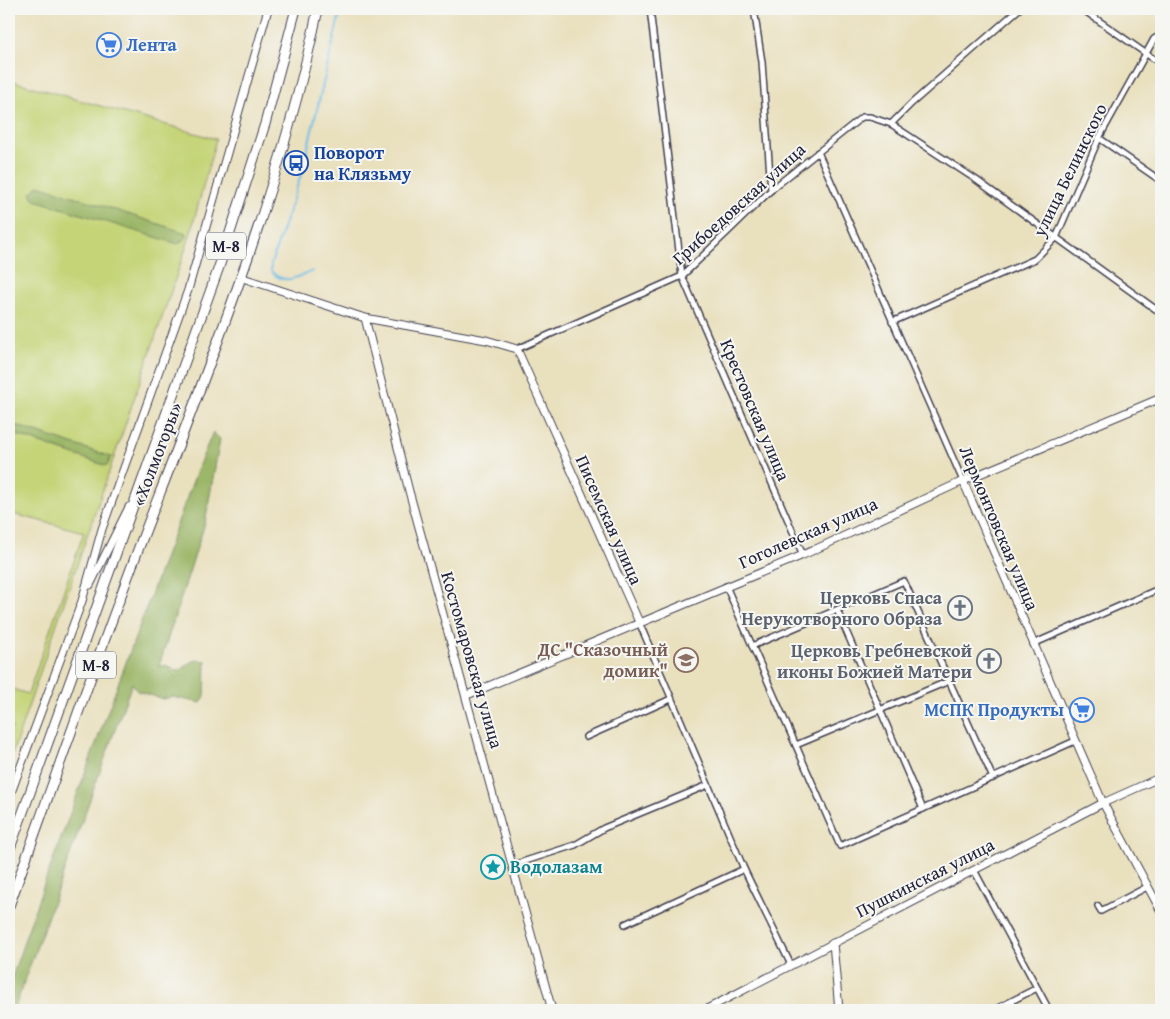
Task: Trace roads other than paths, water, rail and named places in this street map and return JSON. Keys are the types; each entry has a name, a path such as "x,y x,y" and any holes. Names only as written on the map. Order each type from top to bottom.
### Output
{"highway":[{"name":"«Холмогоры»","path":"9,851 222,257 265,124 296,9"},
{"name":"«Холмогоры»","path":"9,906 271,189 318,9"}],"street":[{"path":"9,798 82,601 102,529 188,290 268,9"},
{"name":"Крестовская улица","path":"650,9 682,276 803,555"},
{"path":"754,9 762,62 771,190"},
{"path":"1019,9 912,103 891,124 975,178 1161,313"},
{"path":"1082,9 1161,64"},
{"name":"улица Белинского","path":"892,322 1036,259 1056,238 1099,138 1154,39 1161,35"},
{"name":"Грибоедовская улица","path":"517,349 682,276 771,190 862,116 891,124"},
{"path":"1099,138 1161,182"},
{"name":"Лермонтовская улица","path":"818,152 1103,803 1161,911"},
{"path":"240,278 365,318 486,340 517,349"},
{"name":"Костомаровская улица","path":"365,318 375,362 552,1010"},
{"name":"Писемская улица","path":"517,349 639,622 744,869 790,965"},
{"name":"Гоголевская улица","path":"467,695 803,555 963,481 1161,398"},
{"path":"82,601 143,480"},
{"path":"752,646 904,580 993,778"},
{"path":"726,586 840,846 1075,741"},
{"path":"1033,644 1161,588"},
{"path":"837,610 923,809"},
{"path":"796,745 949,681"},
{"path":"586,737 671,699"},
{"name":"Пушкинская улица","path":"705,1010 1103,803 1161,777"},
{"path":"513,865 575,845 604,828 708,785"},
{"path":"625,924 744,869"},
{"path":"974,870 1049,1010"},
{"path":"1098,906 1101,911 1147,887"},
{"path":"833,943 839,1010"},
{"path":"994,1010 1037,988"}],"waterway":[{"path":"313,271 296,278 286,279 276,276 271,271 271,264 302,172 341,9"}],"place":[{"name":"Лента","path":"109,45"},
{"name":"Поворот на Клязьму","path":"296,163"},
{"name":"Церковь Спаса Нерукотворного Образа","path":"960,608"},
{"name":"ДС \"Сказочный домик\"","path":"686,660"},
{"name":"Церковь Гребневской иконы Божией Матери","path":"989,661"},
{"name":"МСПК Продукты","path":"1082,710"},
{"name":"Водолазам","path":"493,867"}]}
